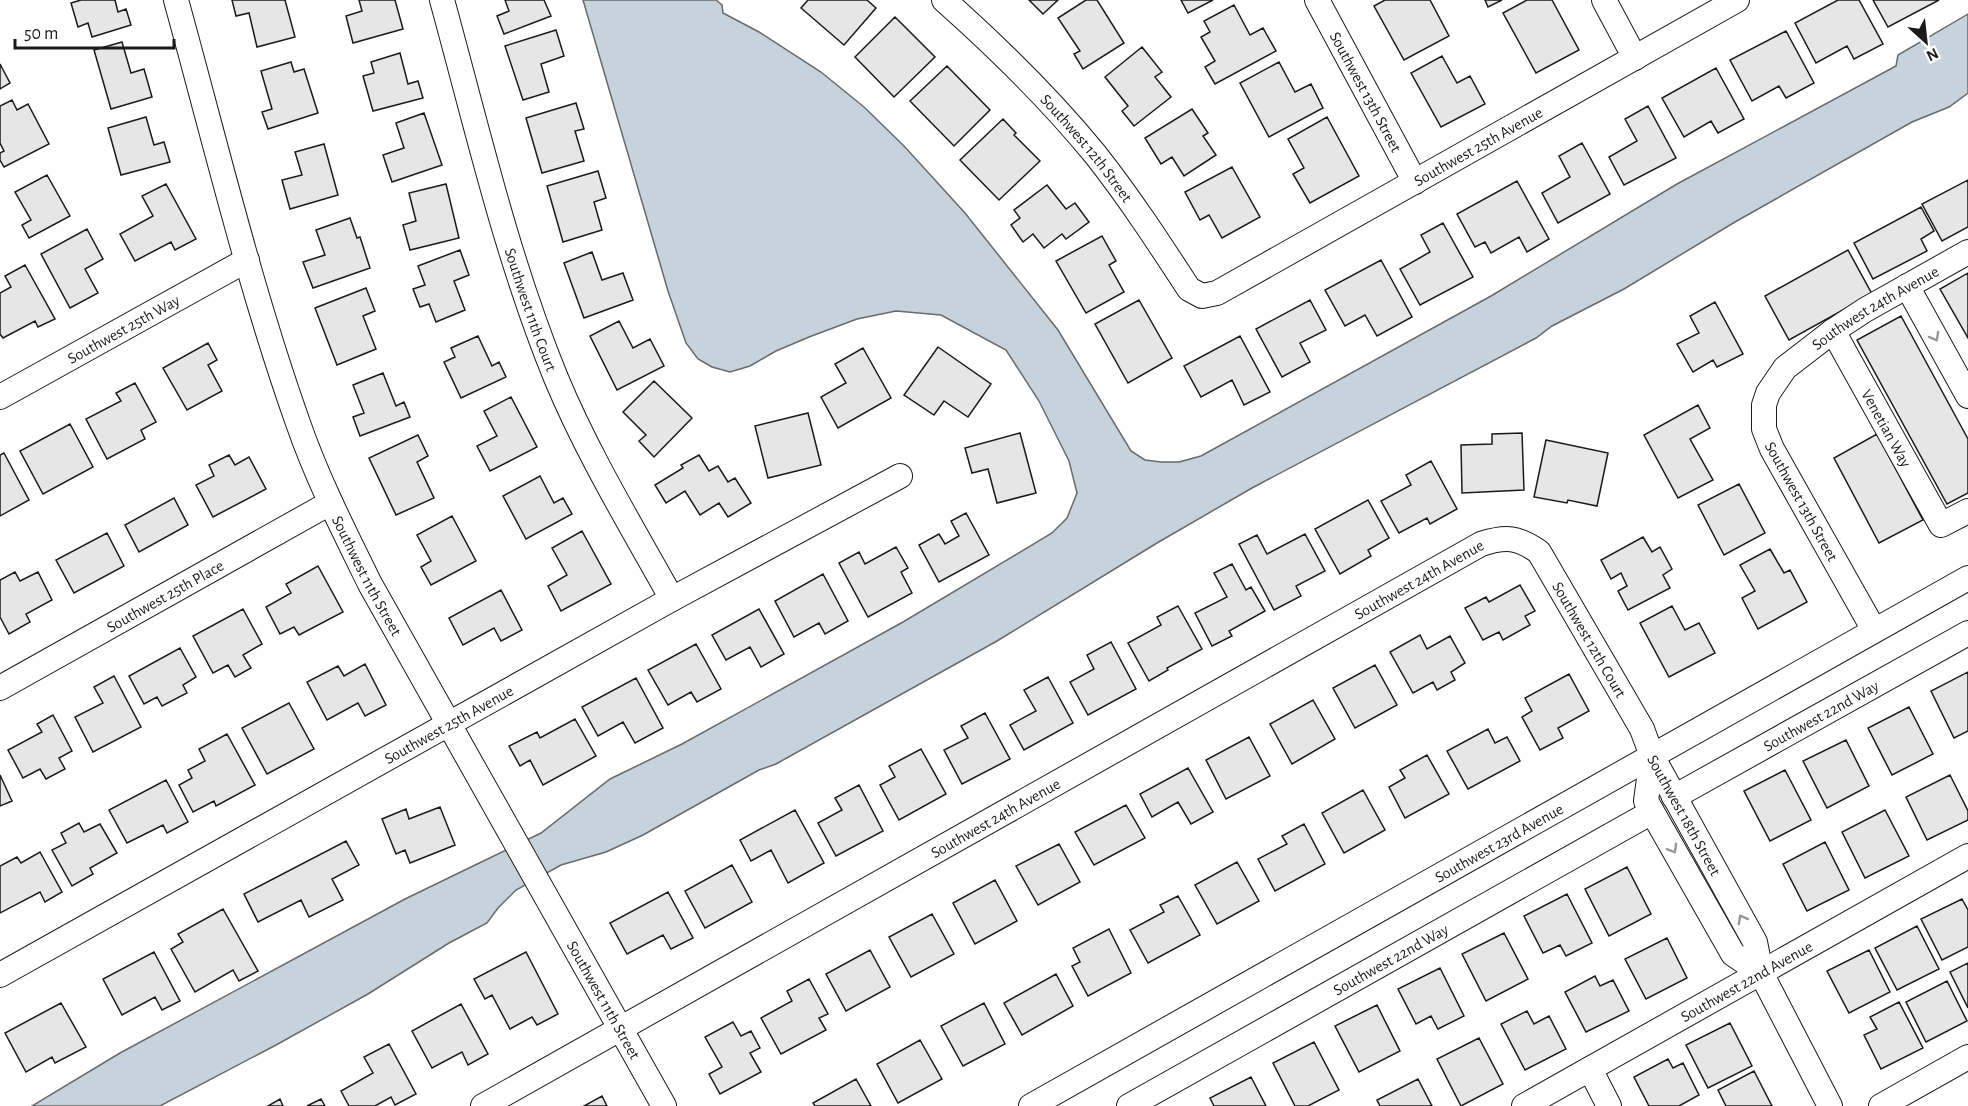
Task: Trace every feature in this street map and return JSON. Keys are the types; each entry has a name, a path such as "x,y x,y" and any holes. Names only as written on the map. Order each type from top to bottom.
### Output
{"street":[{"name":"Southwest 11th Street","path":"176,0 279,370 298,425 330,503 370,584 448,725 664,1106"},
{"name":"Southwest 11th Court","path":"442,0 508,240 530,311 557,380 588,447 672,599"},
{"name":"Southwest 12th Street","path":"944,0 994,45 1046,98 1095,154 1139,213 1188,290 1202,296 1217,293"},
{"name":"Southwest 13th Street","path":"1317,0 1415,182"},
{"path":"1604,0 1635,58"},
{"name":"Southwest 25th Avenue","path":"1217,293 1737,0"},
{"name":"Southwest 24th Avenue","path":"1785,368 1833,331 1906,286 1968,252"},
{"name":"Southwest 25th Way","path":"0,398 247,260"},
{"path":"1906,286 1968,396"},
{"name":"Venetian Way","path":"1833,331 1941,525 1968,511"},
{"name":"Southwest 13th Street","path":"1785,368 1776,380 1764,405 1763,418 1767,438 1874,630"},
{"name":"Southwest 25th Avenue","path":"0,975 672,599 900,476"},
{"name":"Southwest 25th Place","path":"0,688 330,503"},
{"name":"Southwest 24th Avenue","path":"483,1106 1481,544 1496,539 1512,539"},
{"name":"Southwest 12th Court","path":"1512,539 1527,543 1539,552 1642,729 1652,756"},
{"name":"Southwest 23rd Avenue","path":"1031,1106 1968,578"},
{"name":"Southwest 22nd Way","path":"1674,797 1968,633"},
{"name":"Southwest 18th Street","path":"1652,756 1755,942 1761,974 1830,1106"},
{"name":"Southwest 18th Street","path":"1652,756 1646,801 1733,954 1761,974"},
{"name":"Southwest 22nd Way","path":"1129,1106 1652,812"},
{"name":"Southwest 22nd Avenue","path":"1524,1106 1968,856"},
{"path":"1881,1106 1968,1057"},
{"path":"1590,1069 1610,1106"}],"shaded area":[{"path":"583,0 716,0 722,5 723,13 759,32 821,72 864,107 904,146 965,213 1058,330 1131,451 1145,460 1161,462 1179,462 1201,456 1491,296 1677,184 1896,66 1898,55 1968,14 1968,93 1949,107 1912,122 1735,222 1624,289 1552,326 1536,338 1252,488 997,641 776,764 759,770 643,835 606,852 561,865 516,890 487,923 449,943 368,994 160,1106 32,1106 120,1053 405,899 541,833 610,779 682,744 903,622 1052,533 1067,518 1077,493 1069,461 1039,401 1006,350 941,315 896,311 857,319 776,351 750,366 730,372 712,367 698,359 686,343 668,291"}],"building":[{"path":"81,0 115,0 118,12 126,9 131,25 92,37 88,23 78,27 71,3"},
{"path":"232,0 285,0 295,37 257,47 249,13 236,16"},
{"path":"359,0 395,0 403,29 353,43 346,16 362,11"},
{"path":"505,0 544,0 551,16 504,34 497,16 509,11"},
{"path":"808,0 867,0 876,8 844,45 801,8"},
{"path":"1029,0 1058,0 1043,14"},
{"path":"1086,0 1097,0 1124,43 1083,69 1074,54 1080,51 1058,18"},
{"path":"1181,0 1213,0 1188,13"},
{"path":"1385,0 1430,0 1449,36 1404,60 1374,6"},
{"path":"1485,0 1502,0 1488,7"},
{"path":"1527,0 1552,0 1579,50 1536,73 1503,13"},
{"path":"1838,0 1859,0 1883,44 1854,59 1847,46 1816,63 1795,23"},
{"path":"1873,0 1939,0 1888,27"},
{"path":"1234,5 1250,35 1263,28 1276,51 1215,84 1205,67 1215,61 1201,37 1210,32 1204,21"},
{"path":"895,17 935,57 894,97 855,57"},
{"path":"556,30 564,56 541,64 549,92 523,100 505,46"},
{"path":"1786,31 1814,83 1786,98 1779,86 1752,101 1730,60"},
{"path":"122,42 131,73 144,69 152,97 111,109 94,50"},
{"path":"1142,47 1162,72 1155,77 1171,97 1134,126 1122,111 1128,106 1105,77"},
{"path":"400,53 408,84 418,81 423,98 373,111 363,76 374,73 371,62"},
{"path":"1442,56 1457,83 1470,76 1485,104 1441,127 1411,73"},
{"path":"291,62 294,72 304,69 318,113 268,129 262,112 272,109 261,71"},
{"path":"1279,62 1295,92 1311,84 1323,108 1269,137 1240,83"},
{"path":"0,64 10,83 0,89"},
{"path":"947,66 990,110 954,146 910,101"},
{"path":"1716,68 1744,119 1718,133 1711,121 1684,137 1662,98"},
{"path":"12,100 17,110 28,104 49,144 4,167 0,160 0,153 4,151 0,143 0,106"},
{"path":"576,103 584,129 575,131 584,161 542,173 526,118"},
{"path":"1648,106 1676,158 1624,185 1609,157 1637,141 1625,119"},
{"path":"1192,109 1208,133 1203,136 1216,155 1184,176 1172,157 1161,164 1145,138"},
{"path":"424,113 442,165 392,182 383,155 404,148 396,123"},
{"path":"146,117 154,145 164,142 170,162 121,175 108,128"},
{"path":"1327,117 1359,176 1310,203 1293,174 1304,168 1288,139"},
{"path":"1003,119 1016,133 1014,135 1040,161 999,200 960,160"},
{"path":"1582,143 1610,194 1558,223 1542,193 1570,177 1559,156"},
{"path":"324,144 338,195 290,209 282,180 302,175 295,152"},
{"path":"1232,167 1260,217 1222,238 1209,215 1200,220 1185,192"},
{"path":"598,171 606,198 594,202 602,230 563,242 547,186"},
{"path":"47,175 70,216 29,238 22,225 31,220 15,192"},
{"path":"1968,180 1968,227 1942,241 1922,204"},
{"path":"1517,181 1549,239 1527,252 1519,237 1491,253 1485,242 1475,247 1457,214"},
{"path":"166,184 196,239 175,250 171,242 135,261 120,234 153,216 142,196"},
{"path":"446,184 459,238 410,250 403,225 416,221 409,193"},
{"path":"1047,185 1066,209 1075,203 1089,222 1066,239 1062,234 1044,248 1033,234 1023,242 1011,225 1020,218 1014,210"},
{"path":"1921,207 1934,231 1921,239 1927,251 1873,279 1854,243"},
{"path":"350,218 357,238 360,237 370,268 313,288 303,262 325,255 316,230"},
{"path":"1443,223 1473,277 1420,305 1400,269 1430,252 1421,235"},
{"path":"87,229 103,259 85,269 98,293 70,308 41,254"},
{"path":"1102,236 1116,261 1109,265 1124,292 1086,313 1056,261"},
{"path":"460,250 469,275 454,281 465,310 436,322 429,304 420,307 413,289 425,285 418,266"},
{"path":"1848,250 1872,294 1789,340 1765,296"},
{"path":"592,252 602,280 623,273 633,300 584,318 564,263"},
{"path":"1381,260 1412,317 1377,336 1365,315 1345,326 1325,290"},
{"path":"25,265 55,319 38,327 35,321 3,338 0,334 0,293 11,287 5,276"},
{"path":"1968,273 1968,338 1940,289"},
{"path":"366,288 375,311 363,316 376,349 337,365 315,308"},
{"path":"1139,300 1172,358 1128,383 1095,324"},
{"path":"1310,300 1326,330 1300,343 1310,362 1282,377 1256,329"},
{"path":"1715,302 1743,354 1717,367 1713,360 1693,372 1677,344 1699,333 1690,316"},
{"path":"1901,316 1968,439 1968,493 1947,504 1857,340"},
{"path":"619,321 633,348 650,339 664,366 617,390 590,336"},
{"path":"478,336 492,366 499,362 506,377 461,398 444,362 455,357 451,348"},
{"path":"1240,336 1270,392 1244,405 1232,380 1201,397 1184,366"},
{"path":"208,343 217,360 208,365 222,391 187,410 163,368"},
{"path":"938,347 991,384 968,417 944,401 934,415 904,395"},
{"path":"863,348 891,398 838,428 821,397 846,383 835,364"},
{"path":"383,373 396,406 404,402 410,417 360,436 353,417 364,413 353,385"},
{"path":"654,381 692,418 654,457 639,441 646,435 623,412"},
{"path":"135,383 156,422 141,430 145,439 107,459 86,419 121,401 116,393"},
{"path":"511,397 537,447 490,471 477,446 497,436 484,411"},
{"path":"1698,405 1710,428 1690,439 1713,480 1678,498 1644,435"},
{"path":"808,413 821,465 768,478 755,426"},
{"path":"70,424 93,467 43,494 20,451"},
{"path":"1020,433 1036,493 997,503 988,469 972,473 965,448"},
{"path":"1522,433 1524,490 1462,493 1461,445 1492,444 1492,434"},
{"path":"1877,434 1923,520 1879,543 1834,458"},
{"path":"418,435 428,456 417,462 434,498 396,515 369,458"},
{"path":"1546,440 1608,453 1597,506 1568,500 1567,503 1534,497"},
{"path":"4,453 29,500 0,516 0,455"},
{"path":"229,455 235,465 249,457 266,489 213,517 196,485 214,476 209,465"},
{"path":"699,455 709,471 718,466 728,482 735,478 751,503 728,517 719,503 700,515 685,491 666,503 655,485 683,468 681,465"},
{"path":"1431,461 1457,509 1430,524 1427,518 1399,533 1381,501 1411,485 1406,475"},
{"path":"540,476 554,503 563,498 572,514 526,539 503,496"},
{"path":"1739,484 1765,533 1724,555 1698,505"},
{"path":"174,498 188,525 139,552 125,525"},
{"path":"1368,500 1389,538 1368,550 1371,556 1340,574 1315,529"},
{"path":"966,513 989,555 939,582 919,545 939,534 945,544 959,536 951,521"},
{"path":"452,516 476,561 431,585 421,567 431,561 417,535"},
{"path":"582,531 611,584 561,611 548,586 567,575 552,548"},
{"path":"107,533 124,566 74,593 56,560"},
{"path":"1305,534 1325,571 1296,586 1301,596 1274,610 1239,544 1257,535 1267,554"},
{"path":"1643,537 1652,552 1660,547 1672,569 1663,575 1670,588 1628,610 1618,591 1627,586 1621,573 1611,579 1601,560"},
{"path":"896,547 908,568 901,572 912,593 868,617 839,563 859,552 865,564"},
{"path":"1770,549 1784,573 1790,570 1807,602 1758,629 1742,598 1755,591 1740,565"},
{"path":"1232,564 1246,590 1251,587 1265,611 1229,631 1232,636 1212,646 1195,613 1227,597 1214,573"},
{"path":"318,566 343,612 299,635 294,627 280,634 266,607 291,593 286,584"},
{"path":"15,572 20,581 38,572 52,600 26,614 30,622 9,634 0,617 0,580"},
{"path":"823,574 848,621 825,634 819,623 794,637 775,601"},
{"path":"1520,585 1535,611 1525,616 1530,625 1503,640 1499,632 1483,640 1465,608 1486,597 1489,602"},
{"path":"501,590 522,630 501,641 494,628 463,645 449,618"},
{"path":"1178,606 1202,649 1167,668 1168,670 1149,681 1128,643 1161,625 1157,617"},
{"path":"1672,606 1685,630 1699,623 1715,653 1669,677 1640,623"},
{"path":"243,609 262,644 243,655 251,668 235,677 228,665 213,673 193,636"},
{"path":"759,609 784,654 761,667 750,647 726,660 712,635"},
{"path":"1420,635 1427,649 1450,636 1465,663 1451,672 1455,680 1437,690 1433,682 1413,693 1390,652"},
{"path":"1111,642 1136,689 1088,715 1070,682 1094,669 1087,655"},
{"path":"696,644 721,689 697,702 691,692 668,705 648,670"},
{"path":"180,648 196,677 183,685 187,693 162,706 157,697 144,704 129,676"},
{"path":"365,664 386,705 365,716 358,703 327,720 307,682 338,666 344,676"},
{"path":"1375,665 1397,705 1355,728 1333,688"},
{"path":"1968,672 1968,731 1954,738 1931,691"},
{"path":"1569,674 1589,711 1558,728 1563,738 1540,750 1522,717 1532,711 1525,698"},
{"path":"114,676 141,727 93,752 75,717 103,703 94,687"},
{"path":"1048,677 1073,723 1024,750 1010,725 1036,711 1024,690"},
{"path":"636,678 663,728 635,743 623,722 598,736 582,707"},
{"path":"1313,700 1335,739 1292,764 1270,724"},
{"path":"289,703 314,749 267,774 242,728"},
{"path":"1909,707 1933,754 1892,775 1868,728"},
{"path":"985,713 1010,759 962,784 944,750 968,738 961,726"},
{"path":"53,715 72,751 59,758 65,769 46,779 40,769 23,778 8,750 42,732 37,724"},
{"path":"575,719 596,756 543,785 530,760 520,766 509,746 537,732 540,738"},
{"path":"1488,729 1495,743 1507,737 1520,761 1468,789 1447,751"},
{"path":"227,734 255,785 216,806 214,801 193,812 179,785 192,778 188,770 205,761 199,749"},
{"path":"1249,737 1270,776 1226,799 1206,760"},
{"path":"1846,740 1869,786 1827,808 1803,761"},
{"path":"921,749 946,794 899,820 880,785 895,777 889,766"},
{"path":"1427,755 1449,794 1405,818 1389,787 1405,778 1400,770"},
{"path":"1188,768 1213,812 1191,824 1178,802 1152,817 1140,794"},
{"path":"1785,770 1811,820 1770,841 1744,791"},
{"path":"0,775 12,801 0,806"},
{"path":"1950,775 1968,811 1968,820 1927,840 1906,797"},
{"path":"166,780 188,822 167,833 163,825 127,843 109,810"},
{"path":"859,785 883,831 836,856 818,823 842,810 835,798"},
{"path":"1363,790 1385,830 1344,853 1322,813"},
{"path":"1126,805 1145,838 1094,865 1075,832"},
{"path":"440,807 455,845 410,863 405,850 396,854 382,819 406,809 409,819"},
{"path":"795,810 824,863 788,883 771,850 751,861 740,840"},
{"path":"1885,810 1909,856 1865,878 1842,832"},
{"path":"79,823 84,832 100,824 117,853 90,868 93,874 72,886 52,850 66,843 61,833"},
{"path":"1304,824 1325,864 1275,891 1258,859 1287,844 1282,836"},
{"path":"346,841 359,865 332,879 343,900 309,917 301,900 258,922 244,894"},
{"path":"1825,842 1849,890 1807,911 1783,864"},
{"path":"1059,844 1080,882 1038,905 1016,866"},
{"path":"40,852 62,892 45,902 40,892 0,913 0,866 17,857 21,863"},
{"path":"1237,862 1259,901 1217,924 1195,885"},
{"path":"732,865 752,902 705,928 685,891"},
{"path":"1627,867 1651,914 1609,936 1585,889"},
{"path":"995,880 1017,921 975,944 953,903"},
{"path":"668,892 693,938 671,949 663,935 627,954 610,923"},
{"path":"1567,894 1592,943 1566,956 1560,945 1543,953 1524,916"},
{"path":"1178,896 1200,935 1148,963 1130,930 1164,912 1160,905"},
{"path":"1962,899 1968,910 1968,947 1942,960 1921,919"},
{"path":"223,909 258,971 239,981 233,970 195,992 171,949 183,942 178,934"},
{"path":"932,914 954,954 911,977 889,937"},
{"path":"1917,926 1939,969 1897,990 1875,948"},
{"path":"1109,929 1131,973 1088,996 1072,966 1080,962 1073,948"},
{"path":"1504,933 1528,979 1486,1001 1462,954"},
{"path":"1667,938 1687,978 1646,999 1625,959"},
{"path":"870,950 890,987 846,1011 826,974"},
{"path":"1869,950 1890,992 1849,1013 1827,971"},
{"path":"154,952 180,1001 162,1010 155,997 122,1015 103,979"},
{"path":"526,952 558,1014 537,1025 532,1017 510,1029 492,995 485,999 474,979"},
{"path":"1968,963 1968,1008 1950,972"},
{"path":"1440,968 1464,1016 1438,1029 1431,1016 1416,1024 1398,989"},
{"path":"1056,974 1073,1006 1022,1035 1004,1003"},
{"path":"1595,976 1600,986 1613,980 1629,1011 1586,1032 1565,992"},
{"path":"809,979 828,1014 819,1018 826,1030 781,1054 761,1018 792,1001 787,991"},
{"path":"1947,981 1967,1021 1926,1042 1906,1002"},
{"path":"1899,1002 1923,1048 1881,1069 1864,1035 1877,1029 1870,1017"},
{"path":"61,1003 86,1047 55,1063 52,1057 26,1072 5,1033"},
{"path":"984,1003 1005,1044 963,1066 941,1026"},
{"path":"461,1004 488,1054 468,1065 462,1052 432,1068 412,1031"},
{"path":"1377,1005 1400,1051 1359,1072 1335,1026"},
{"path":"1527,1011 1534,1024 1549,1016 1566,1049 1525,1070 1501,1024"},
{"path":"733,1022 741,1036 751,1031 760,1048 750,1053 761,1072 720,1094 709,1074 722,1067 705,1037"},
{"path":"1730,1023 1752,1066 1708,1088 1686,1045"},
{"path":"1479,1038 1503,1084 1461,1106 1437,1059"},
{"path":"920,1040 942,1079 898,1103 877,1064"},
{"path":"1314,1042 1339,1090 1308,1106 1295,1106 1273,1063"},
{"path":"389,1044 416,1094 395,1105 391,1097 375,1106 349,1106 341,1091 373,1073 364,1057"},
{"path":"1668,1059 1673,1068 1683,1063 1699,1095 1679,1106 1649,1106 1634,1077"},
{"path":"1754,1071 1772,1106 1726,1106 1718,1090"},
{"path":"1251,1077 1266,1106 1214,1106 1210,1098"},
{"path":"856,1079 871,1106 815,1106 813,1103"},
{"path":"1418,1079 1432,1106 1380,1106 1377,1100"},
{"path":"602,1096 607,1106 584,1106"},
{"path":"280,1099 283,1106 268,1106"},
{"path":"321,1099 325,1106 307,1106"}]}
